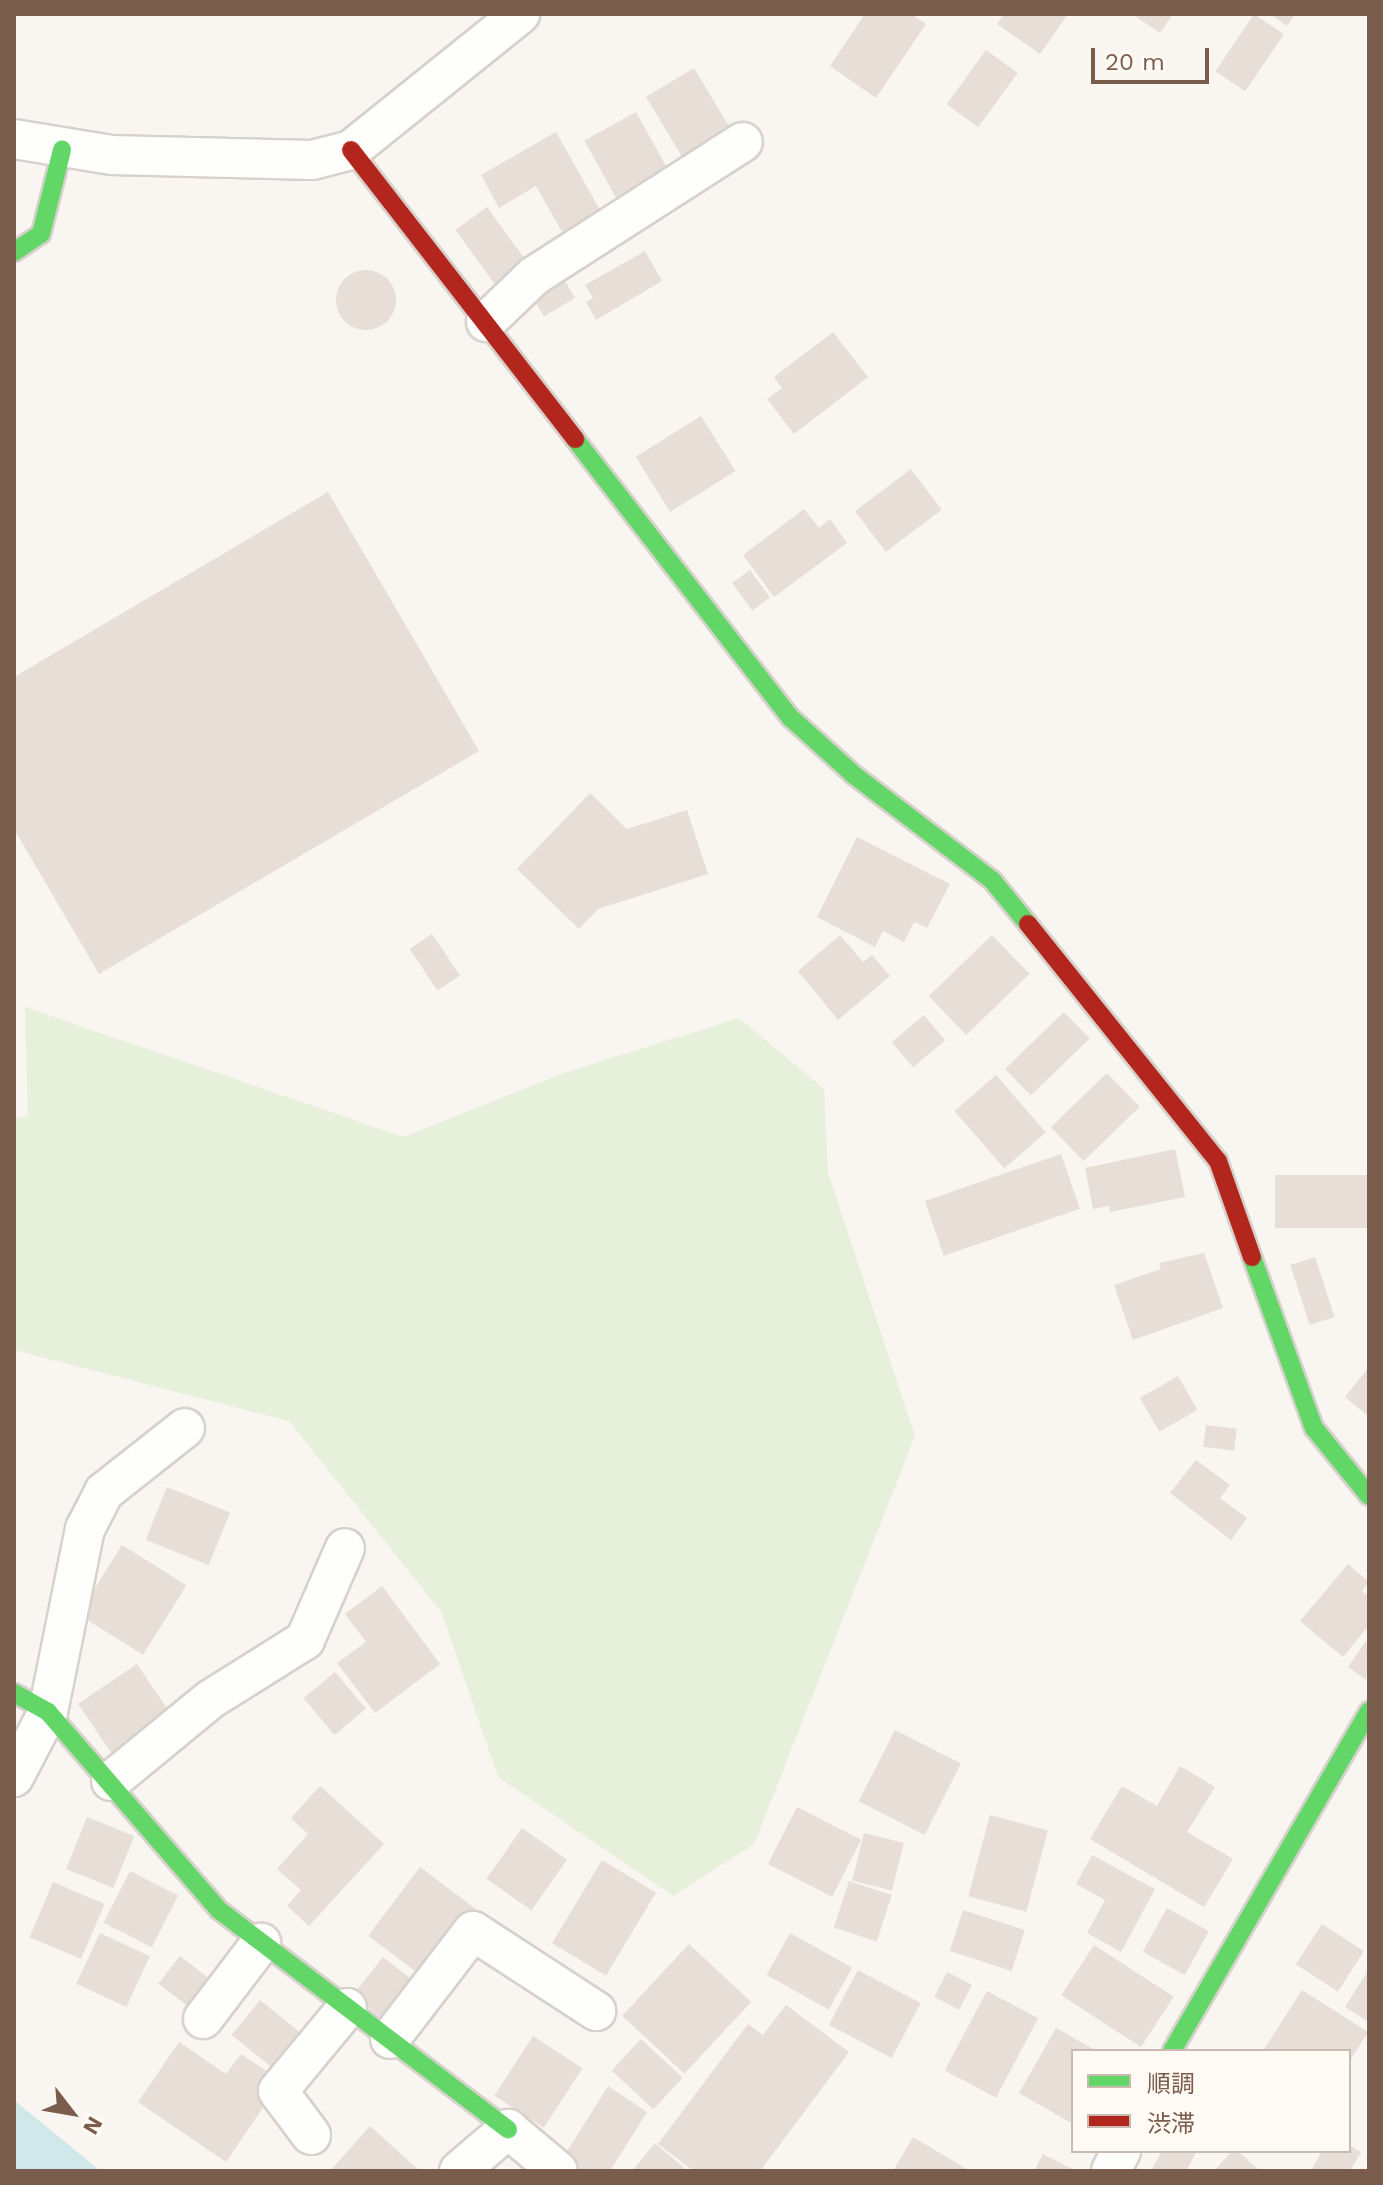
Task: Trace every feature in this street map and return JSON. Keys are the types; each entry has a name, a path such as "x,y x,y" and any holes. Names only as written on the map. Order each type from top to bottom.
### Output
{"street":[{"path":"14,139 62,150 312,160 351,150 520,14"},
{"path":"486,322 534,276 743,142"},
{"path":"14,252 41,234 62,150"},
{"path":"351,150 791,718 854,775 992,880 1218,1161 1314,1428 1369,1496"},
{"path":"14,1777 48,1712 85,1529 104,1492 185,1428"},
{"path":"111,1781 211,1699 305,1640 345,1548"},
{"path":"14,1693 48,1712 111,1781 141,1826 219,1910 508,2129 558,2171"},
{"path":"1173,2049 1369,1711"},
{"path":"390,2039 473,1931 596,2011"},
{"path":"203,2019 261,1943"},
{"path":"311,2135 278,2091 347,2008"},
{"path":"459,2171 508,2129"},
{"path":"1111,2171 1120,2153"}],"green space":[{"path":"25,1007 404,1137 564,1073 739,1018 824,1089 828,1173 915,1436 754,1844 673,1896 498,1777 442,1613 289,1421 14,1350 14,1118 28,1117"}],"water":[{"path":"14,2100 98,2169 99,2171 14,2171"}],"building":[{"path":"865,14 911,14 926,24 876,98 830,66"},
{"path":"1004,14 1068,14 1040,54 997,24"},
{"path":"1132,14 1173,14 1160,33"},
{"path":"1254,14 1284,34 1245,91 1215,71"},
{"path":"1270,14 1295,14 1287,26"},
{"path":"986,50 1018,73 978,127 947,104"},
{"path":"694,68 732,131 684,160 646,97"},
{"path":"636,112 668,169 616,197 584,141"},
{"path":"556,132 600,210 562,232 536,186 499,208 481,175"},
{"path":"487,207 527,262 495,285 455,230"},
{"path":"645,251 662,281 596,320 586,302 593,298 585,285"},
{"path":"366,270 378,272 387,279 394,288 394,312 387,321 378,328 366,330 354,328 345,321 338,312 336,300 338,288 345,279 354,272"},
{"path":"565,281 575,298 544,316 534,299"},
{"path":"833,332 868,377 794,434 767,399 782,388 774,377"},
{"path":"701,416 735,471 670,512 636,457"},
{"path":"911,469 942,510 886,552 855,511"},
{"path":"328,492 479,751 99,974 14,829 14,677"},
{"path":"804,509 819,528 830,519 847,543 774,597 743,555"},
{"path":"750,570 770,598 752,610 732,583"},
{"path":"590,793 627,829 687,810 708,874 598,909 579,929 517,869"},
{"path":"857,837 950,884 927,928 914,922 904,942 883,931 875,947 817,917"},
{"path":"432,934 460,975 438,991 410,949"},
{"path":"840,935 863,962 872,955 890,976 838,1020 798,971"},
{"path":"992,935 1030,974 966,1035 929,996"},
{"path":"1064,1012 1090,1039 1031,1096 1005,1069"},
{"path":"924,1015 945,1040 913,1067 892,1042"},
{"path":"1107,1073 1140,1107 1084,1161 1051,1127"},
{"path":"996,1075 1046,1132 1004,1168 954,1111"},
{"path":"1175,1149 1185,1197 1110,1212 1109,1206 1093,1209 1085,1168"},
{"path":"1061,1154 1080,1209 944,1256 925,1201"},
{"path":"1275,1175 1369,1175 1369,1228 1275,1228"},
{"path":"1204,1253 1223,1308 1133,1340 1114,1285 1161,1269 1159,1263"},
{"path":"1315,1257 1334,1317 1310,1325 1290,1265"},
{"path":"1369,1367 1369,1417 1345,1397"},
{"path":"1178,1376 1198,1410 1159,1432 1140,1398"},
{"path":"1206,1425 1237,1429 1234,1451 1203,1447"},
{"path":"1196,1460 1230,1485 1220,1498 1247,1518 1231,1540 1170,1493"},
{"path":"167,1487 230,1512 209,1565 146,1540"},
{"path":"122,1545 186,1585 143,1655 79,1615"},
{"path":"1348,1564 1369,1582 1362,1591 1369,1597 1369,1625 1343,1657 1300,1621"},
{"path":"382,1586 440,1664 375,1713 337,1663 366,1642 345,1614"},
{"path":"1365,1642 1369,1644 1366,1680 1348,1667"},
{"path":"137,1664 177,1724 118,1763 78,1704"},
{"path":"335,1672 366,1709 334,1735 304,1698"},
{"path":"895,1730 961,1764 925,1835 859,1801"},
{"path":"1180,1766 1215,1787 1187,1832 1233,1859 1204,1907 1090,1839 1122,1786 1157,1806"},
{"path":"320,1786 384,1844 309,1926 287,1906 301,1890 277,1869 308,1834 291,1818"},
{"path":"797,1807 861,1840 832,1897 768,1864"},
{"path":"990,1815 1048,1831 1026,1912 968,1896"},
{"path":"87,1817 134,1836 113,1888 66,1869"},
{"path":"522,1828 567,1860 531,1910 486,1879"},
{"path":"864,1833 904,1843 892,1890 852,1881"},
{"path":"1092,1855 1155,1889 1121,1952 1087,1933 1105,1900 1076,1884"},
{"path":"602,1860 656,1892 606,1976 552,1943"},
{"path":"420,1867 481,1913 429,1981 368,1936"},
{"path":"130,1871 178,1896 152,1947 104,1923"},
{"path":"849,1881 892,1895 877,1942 834,1928"},
{"path":"53,1882 105,1904 81,1959 30,1937"},
{"path":"1167,1908 1209,1931 1185,1975 1143,1952"},
{"path":"963,1910 1025,1930 1012,1971 950,1951"},
{"path":"1322,1924 1364,1951 1338,1991 1296,1964"},
{"path":"100,1933 150,1956 126,2007 76,1984"},
{"path":"790,1933 852,1967 829,2009 767,1975"},
{"path":"689,1944 751,2002 684,2074 622,2016"},
{"path":"1094,1945 1174,1997 1141,2047 1061,1995"},
{"path":"180,1956 209,1979 188,2006 158,1984"},
{"path":"383,1957 415,1982 385,2021 353,1996"},
{"path":"1369,1969 1369,2022 1345,2007"},
{"path":"858,1970 921,2003 892,2058 829,2025"},
{"path":"947,1972 972,1985 959,2010 934,1997"},
{"path":"1302,1990 1368,2032 1351,2059 1351,2049 1264,2049"},
{"path":"987,1991 1038,2018 996,2098 945,2070"},
{"path":"260,2000 309,2040 281,2075 232,2035"},
{"path":"786,2005 849,2052 760,2171 694,2171 658,2144 748,2024 763,2035"},
{"path":"1056,2028 1093,2049 1071,2049 1071,2123 1019,2093"},
{"path":"533,2036 582,2068 544,2128 494,2096"},
{"path":"641,2039 683,2078 653,2109 612,2070"},
{"path":"179,2042 226,2074 241,2054 281,2081 226,2162 138,2102"},
{"path":"608,2086 647,2112 610,2171 576,2171 561,2161"},
{"path":"370,2126 420,2171 330,2171"},
{"path":"913,2137 970,2171 893,2171"},
{"path":"655,2143 658,2146 688,2171 632,2171"},
{"path":"1351,2146 1361,2152 1350,2171 1311,2171 1321,2153 1351,2153"},
{"path":"1161,2153 1196,2153 1186,2171 1151,2171"},
{"path":"1230,2153 1240,2153 1260,2171 1214,2171"},
{"path":"1043,2154 1076,2171 1034,2171"}],"traffic: fast":[{"path":"14,252 41,234 62,150"},
{"path":"575,439 791,718 854,775 992,880 1028,924"},
{"path":"1252,1257 1314,1428 1369,1496"},
{"path":"14,1693 48,1712 219,1910 508,2129"},
{"path":"1173,2049 1369,1711"}],"traffic: jam":[{"path":"351,150 575,439"},
{"path":"1028,924 1218,1161 1252,1257"}]}
